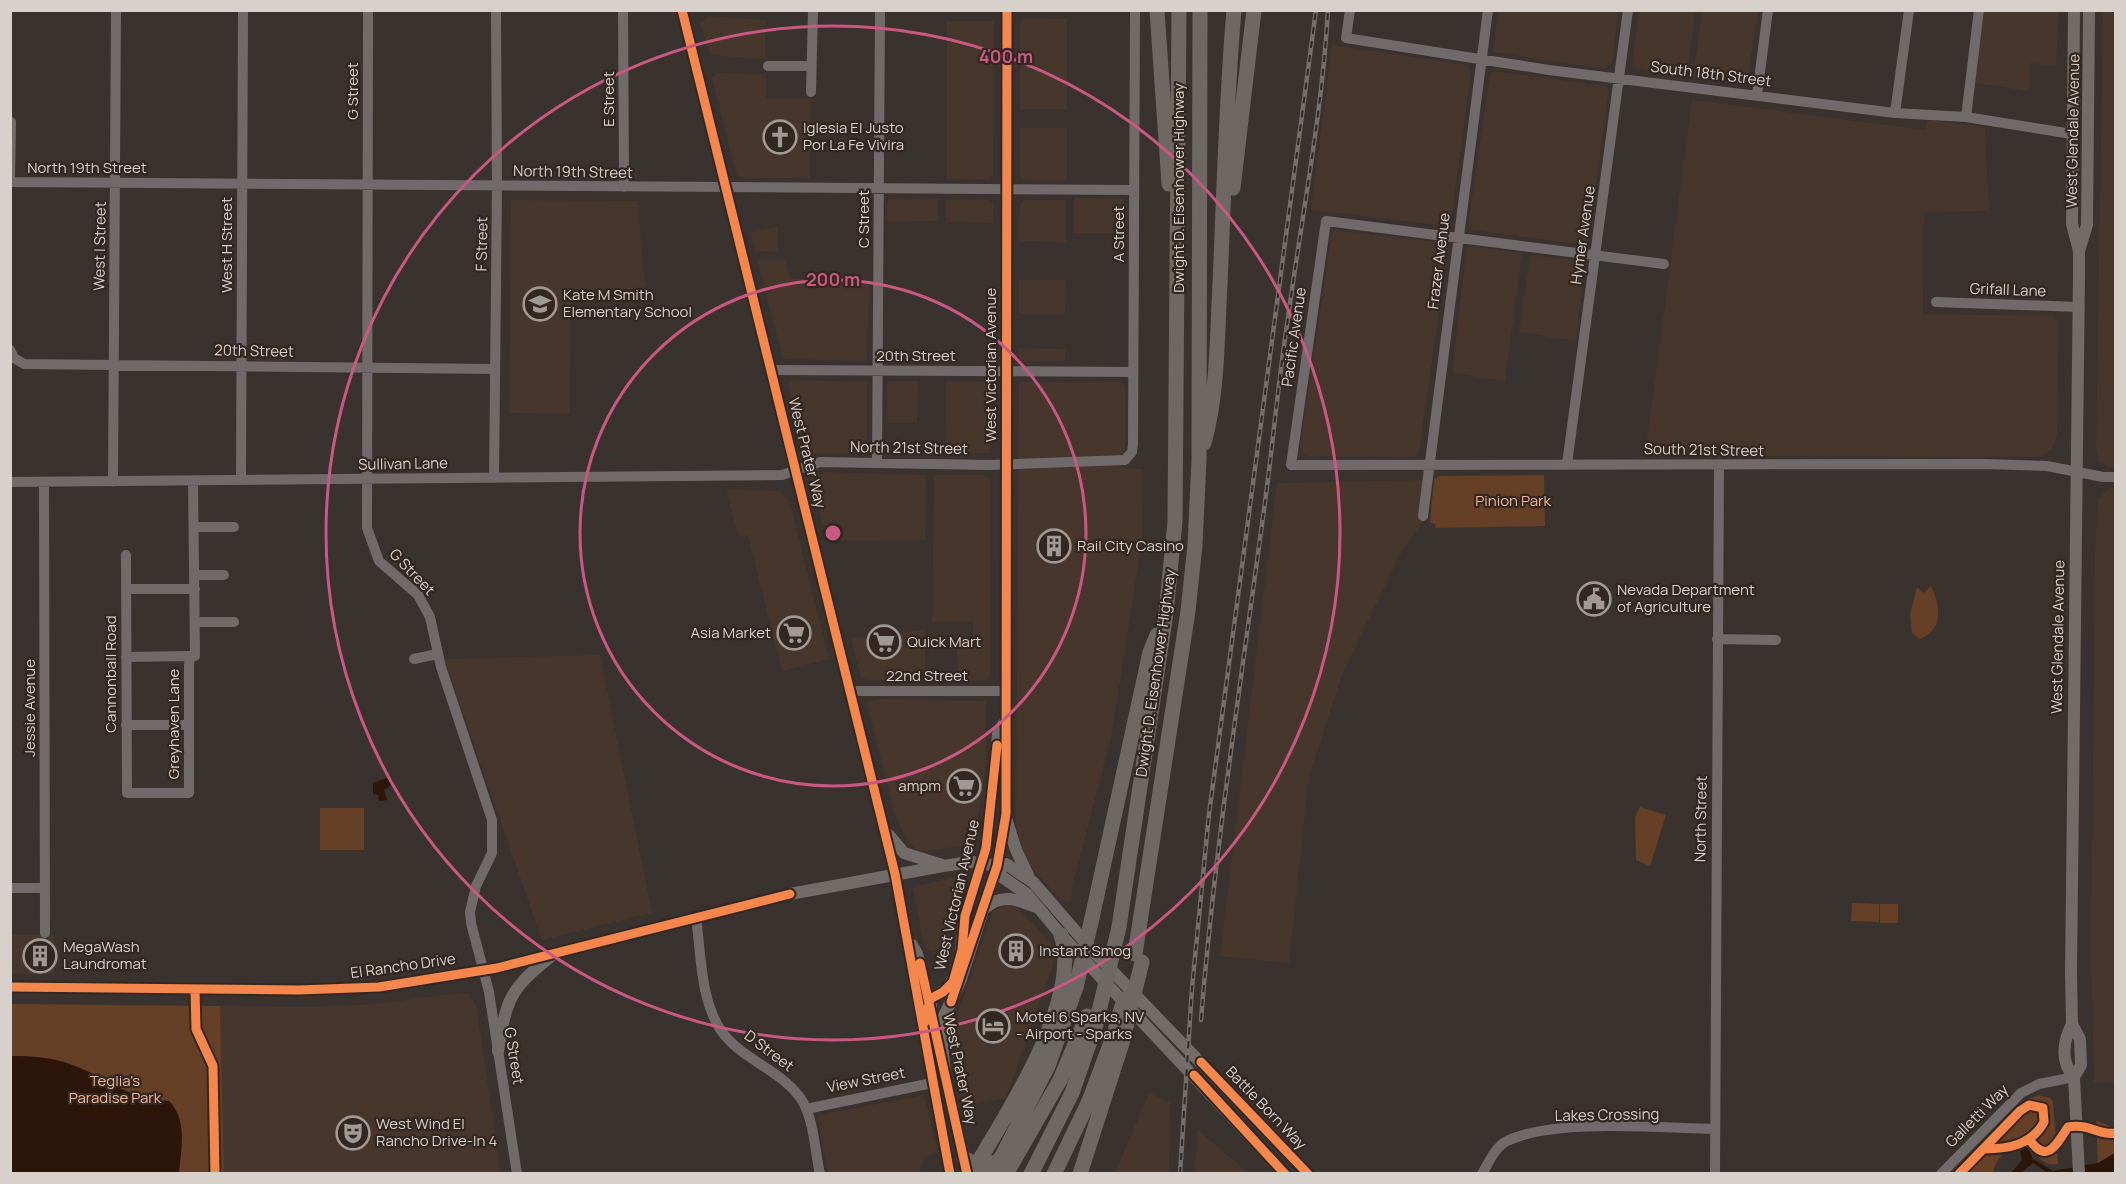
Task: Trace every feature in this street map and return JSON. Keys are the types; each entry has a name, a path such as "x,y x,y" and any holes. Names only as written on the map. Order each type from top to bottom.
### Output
{"highway":[{"path":"1157,10 1170,198 1179,252"},
{"name":"Dwight D. Eisenhower Highway","path":"1031,1173 1072,1093 1091,1020 1109,971 1119,927 1166,613 1177,484 1179,10"},
{"name":"Dwight D. Eisenhower Highway","path":"1054,1173 1118,1039 1139,958 1150,865 1188,610 1199,460 1200,10"},
{"path":"1199,460 1210,422 1234,10"},
{"path":"1222,240 1230,218 1254,10"},
{"path":"988,1173 1002,1156 1048,1066 1076,987 1150,652 1166,613"},
{"path":"968,1168 986,1149 1026,1078 1060,996 1066,967 1066,951 1061,935"},
{"path":"1006,1173 1060,1080 1091,1020"},
{"path":"1080,1173 1118,1039"},
{"path":"968,1168 975,1164 988,1163 1010,1140"}],"main road":[{"name":"West Prater Way","path":"682,10 885,829 908,939 922,1030 950,1173"},
{"name":"West Victorian Avenue","path":"930,999 943,992 952,982 962,950 965,916 990,865 1006,814 1007,10"},
{"path":"2067,10 2073,58"},
{"name":"West Glendale Avenue","path":"2074,10 2072,224 2079,251 2079,307 2075,472 2072,1024 2080,1039 2080,1065 2074,1077 2079,1173"},
{"name":"West Glendale Avenue","path":"2079,251 2087,225 2089,10"},
{"path":"2089,42 2095,10"},
{"name":"West Victorian Avenue","path":"945,1074 940,1025 961,979 983,909 990,865 998,734 1005,720"},
{"path":"1006,814 1016,850 1033,882"},
{"path":"885,829 904,853 943,866"},
{"name":"Battle Born Way","path":"990,865 1006,864 1033,882 1091,949 1308,1173"},
{"name":"El Rancho Drive","path":"10,987 337,990 400,984 484,970 553,954 779,896 943,866 990,865"},
{"name":"Battle Born Way","path":"990,865 1002,877 1027,894 1061,935 1285,1173"},
{"path":"983,909 991,902 1007,898 1037,907"},
{"name":"West Prater Way","path":"908,939 917,954 930,999 945,1074 968,1168"},
{"path":"498,1051 510,997 521,981 553,954"},
{"path":"922,1030 930,999"}],"street":[{"name":"West I Street","path":"112,482 116,10"},
{"name":"West H Street","path":"241,480 243,10"},
{"name":"G Street","path":"368,10 367,528 373,551 387,571 409,586 425,605 430,616 437,654 494,832 492,853 476,886 470,912 484,970 517,1173"},
{"name":"F Street","path":"494,478 496,10"},
{"name":"E Street","path":"623,10 624,187"},
{"path":"811,92 813,10"},
{"name":"C Street","path":"877,462 880,10"},
{"name":"A Street","path":"1129,457 1133,444 1135,10"},
{"name":"South 18th Street","path":"1350,10 1346,38 1620,79 1895,113 1966,117 2072,134"},
{"name":"Frazer Avenue","path":"1423,516 1457,236 1488,10"},
{"name":"Hymer Avenue","path":"1567,464 1628,10"},
{"path":"1757,95 1768,10"},
{"path":"1895,113 1909,10"},
{"path":"1966,117 1978,10"},
{"path":"768,66 811,66"},
{"path":"10,180 11,122"},
{"name":"North 19th Street","path":"10,180 116,184 1134,190"},
{"name":"Pacific Avenue","path":"1292,465 1326,220 1457,236"},
{"path":"1457,236 1664,264"},
{"name":"Grifall Lane","path":"1936,302 2079,307"},
{"name":"20th Street","path":"12,354 24,364 495,369"},
{"name":"20th Street","path":"771,370 1133,372"},
{"name":"North 21st Street","path":"796,470 820,462 1005,465 1121,461 1129,457"},
{"name":"South 21st Street","path":"1292,465 1983,464 2047,466 2115,477"},
{"name":"North Street","path":"1715,1173 1719,466"},
{"name":"Sullivan Lane","path":"10,482 782,475 796,470"},
{"name":"Greyhaven Lane","path":"189,793 190,656 195,656 193,481"},
{"name":"Jessie Avenue","path":"44,482 45,933"},
{"path":"194,527 234,526"},
{"name":"Cannonball Road","path":"126,555 127,793 189,793"},
{"path":"195,575 224,574"},
{"path":"126,589 195,589"},
{"path":"195,622 234,622"},
{"path":"1717,639 1776,640"},
{"path":"414,659 437,654"},
{"path":"126,657 190,656"},
{"name":"22nd Street","path":"850,691 1005,691"},
{"path":"126,725 189,725"},
{"path":"10,888 45,888"},
{"name":"D Street","path":"696,917 706,991 717,1024 738,1048 795,1091 806,1109 820,1173"},
{"path":"195,989 196,1029 213,1066 214,1173"},
{"name":"Galletti Way","path":"1941,1173 2021,1093 2039,1084 2074,1077"},
{"name":"View Street","path":"806,1109 932,1083"},
{"name":"Lakes Crossing","path":"1482,1173 1493,1154 1505,1142 1533,1132 1566,1128 1714,1129"}],"shaded area":[{"path":"1498,11 1619,11 1612,63 1606,69 1493,52"},
{"path":"1639,11 1695,11 1687,77 1632,67"},
{"path":"1702,11 1758,11 1747,82 1693,77"},
{"path":"1984,11 2059,11 2056,66 2030,63 2028,91 1975,83"},
{"path":"2103,11 2116,11 2115,467 2107,467 2098,460 2096,450"},
{"path":"709,16 765,20 765,59 710,55 700,23"},
{"path":"1025,18 1067,19 1067,109 1020,109 1020,22"},
{"path":"947,21 994,21 993,176 989,179 947,179"},
{"path":"1332,45 1467,65 1471,72 1451,222 1447,226 1311,210"},
{"path":"1494,71 1606,86 1609,90 1588,243 1584,245 1472,230 1468,224 1490,74"},
{"path":"717,73 766,74 766,98 811,98 810,178 737,176 712,78"},
{"path":"1692,100 1926,130 1928,120 1985,127 1989,211 1924,212 1923,314 2054,316 2059,322 2057,434 2052,449 2041,457 1645,456"},
{"path":"1020,128 1067,128 1067,180 1026,180 1020,176"},
{"path":"1074,198 1124,199 1126,233 1074,233"},
{"path":"890,199 938,199 938,221 887,222 887,202"},
{"name":"Kate M Smith Elementary School","path":"511,200 638,201 645,289 571,289 570,414 509,413"},
{"path":"946,200 988,200 993,204 993,223 946,222"},
{"path":"1024,200 1066,200 1066,242 1019,241 1020,204"},
{"path":"778,226 778,252 755,251 750,232"},
{"path":"1336,230 1444,243 1448,247 1419,453 1415,457 1307,456 1302,453 1300,447 1332,232"},
{"path":"1467,246 1522,253 1505,381 1452,373"},
{"path":"1530,255 1582,261 1585,264 1576,341 1519,332"},
{"path":"757,260 785,260 791,279 869,281 867,361 783,359"},
{"path":"1019,280 1066,280 1065,314 1019,314"},
{"path":"1019,348 1065,349 1065,361 1022,361 1019,359"},
{"path":"793,380 867,382 867,454 809,454 804,451 788,385"},
{"path":"890,381 918,381 917,423 887,423 887,384"},
{"path":"946,381 991,382 990,453 945,454"},
{"path":"1022,382 1121,382 1125,387 1125,468 1143,469 1142,541 1111,738 1073,883 1071,899 1064,903 1027,860 1021,848 1016,824 1019,384"},
{"path":"823,472 926,475 925,540 827,541 811,479 814,475 822,475"},
{"path":"934,475 984,475 990,479 990,677 987,680 958,681 957,648 973,648 973,622 932,622"},
{"path":"1430,480 1422,523 1402,551 1343,672 1309,777 1289,963 1220,956 1277,483"},
{"path":"2110,488 2116,488 2115,1083 2094,1082 2091,955 2095,552 2098,499"},
{"path":"726,489 779,491 789,500 829,659 782,671 748,535 738,537"},
{"path":"925,630 925,681 861,678 851,639"},
{"path":"600,655 652,913 542,940 444,659"},
{"path":"875,699 986,701 986,763 974,844 926,851 916,849 906,840 894,812 867,704"},
{"path":"389,777 393,781 384,790 387,800 379,801 378,795 373,794 373,783"},
{"path":"957,877 964,878 964,886 942,947 931,952 924,946 913,887"},
{"path":"1005,904 1019,909 1056,948 1052,968 1006,1098 963,1106 955,1051 958,1012 993,911"},
{"path":"10,935 54,935 54,974 11,974"},
{"path":"458,993 469,994 476,1005 501,1173 224,1173 220,1006 312,1007 376,1004"},
{"path":"11,1056 41,1057 63,1062 84,1069 128,1092 169,1101 179,1117 181,1126 182,1145 179,1173 11,1173"},
{"path":"1149,1093 1170,1102 1169,1173 1115,1173"},
{"path":"924,1095 938,1153 925,1156 919,1173 828,1173 818,1115"},
{"path":"1197,1129 1248,1173 1195,1173"},
{"path":"2027,1146 2033,1159 2053,1171 2098,1163 2115,1153 2115,1173 2048,1173 2033,1163 2021,1173 2010,1174 2022,1160 2020,1151"}],"green space":[{"name":"Pinion Park","path":"1544,475 1545,526 1435,528 1436,524 1430,523 1434,479 1439,476"},
{"path":"1931,586 1937,601 1937,623 1934,629 1920,639 1912,633 1910,614 1917,587 1924,593"},
{"path":"1640,807 1666,815 1650,866 1636,860 1635,817"},
{"path":"320,808 364,808 364,850 320,850"},
{"path":"1852,903 1879,904 1879,922 1851,921"},
{"path":"1880,904 1898,904 1898,923 1880,923"},
{"name":"Teglia's Paradise Park","path":"11,1004 220,1006 224,1173 11,1174"},
{"path":"2039,1095 2050,1098 2053,1102 2058,1164 2044,1162 2028,1143 2010,1150 2001,1157 1993,1173 1951,1173 2022,1101"},
{"path":"2096,1120 2111,1127 2115,1126 2115,1153 2098,1163"}],"railway":[{"path":"1180,1174 1192,988 1209,814 1316,10"},
{"path":"1201,1020 1221,825 1284,347 1316,129 1328,10"}],"cycle path":[{"path":"682,10 895,874 950,1174"},
{"path":"951,1002 997,866 1006,814 1007,10"},
{"path":"925,1022 930,999 943,992 953,982 962,950 965,916 986,848 997,745"},
{"path":"10,987 299,990 379,987 497,968 790,894"},
{"path":"920,963 967,1174"},
{"path":"195,989 196,1029 213,1066 215,1174"},
{"path":"1201,1062 1308,1174"},
{"path":"1194,1075 1285,1174"},
{"path":"1959,1174 2020,1111 2029,1105 2043,1108 2044,1122 2039,1130 2026,1141 2010,1147 1984,1149"},
{"path":"2029,1139 2035,1147 2046,1151 2055,1146 2068,1127 2076,1126 2104,1133 2116,1133"}],"place":[{"name":"Iglesia El Justo Por La Fe Vivira","path":"780,137"},
{"name":"Kate M Smith Elementary School","path":"540,304"},
{"name":"Rail City Casino","path":"1054,546"},
{"name":"Nevada Department of Agriculture","path":"1594,599"},
{"name":"Asia Market","path":"794,633"},
{"name":"Quick Mart","path":"884,642"},
{"name":"ampm","path":"964,786"},
{"name":"Instant Smog","path":"1016,951"},
{"name":"MegaWash Laundromat","path":"40,956"},
{"name":"Motel 6 Sparks, NV - Airport - Sparks","path":"993,1026"},
{"name":"West Wind El Rancho Drive-In 4","path":"353,1133"}]}
